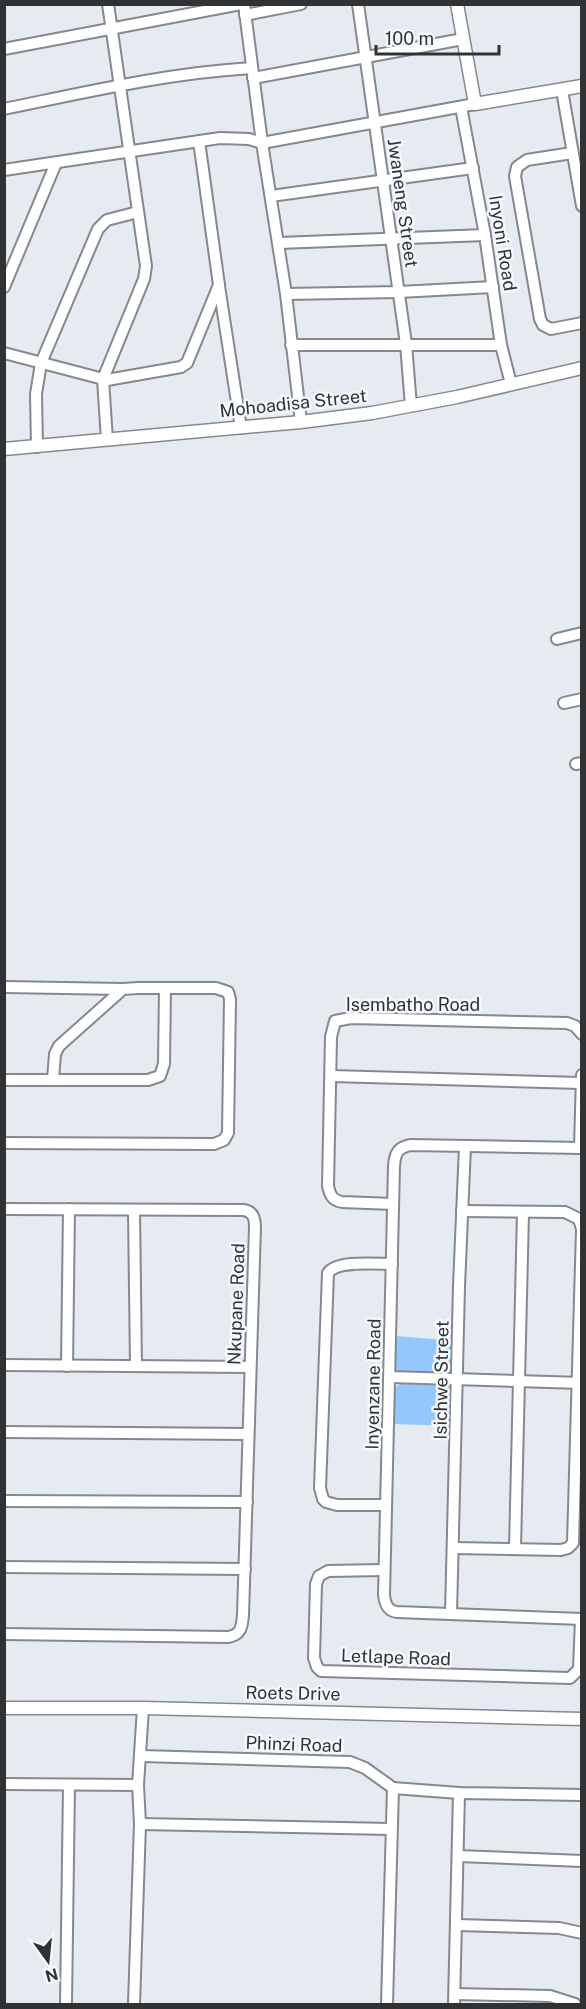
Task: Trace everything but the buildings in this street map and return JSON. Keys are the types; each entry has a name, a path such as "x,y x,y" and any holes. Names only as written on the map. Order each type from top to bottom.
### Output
{"street":[{"path":"107,440 103,379 144,279 146,266 108,4"},
{"path":"4,49 112,28 243,8 301,4"},
{"name":"Jwaneng Street","path":"358,4 406,344 411,406"},
{"path":"457,4 475,104"},
{"path":"243,8 279,243 301,423"},
{"path":"4,109 222,69 252,73 365,58 463,39"},
{"path":"4,170 199,141 233,138 262,143 582,86"},
{"path":"562,90 582,206"},
{"name":"Inyoni Road","path":"461,107 501,345 511,384"},
{"path":"199,141 241,428"},
{"path":"572,153 527,160 517,167 515,176 540,319 543,325 551,329 582,322"},
{"path":"4,287 56,164"},
{"path":"271,196 473,168"},
{"path":"37,447 36,394 41,363 99,226 107,220 138,212"},
{"path":"279,243 484,235"},
{"path":"4,354 103,379 117,379 184,366 219,285"},
{"path":"286,294 399,292 492,287"},
{"path":"291,345 501,345"},
{"name":"Mohoadisa Street","path":"4,449 301,423 411,406 582,368"},
{"path":"557,639 582,633"},
{"path":"564,703 582,699"},
{"path":"4,987 224,989 228,992 230,999 228,1133 224,1140 210,1144 4,1143"},
{"path":"4,1080 148,1080 160,1076 164,1064 165,988"},
{"path":"53,1080 55,1054 59,1046 123,989"},
{"name":"Isembatho Road","path":"393,1204 342,1202 336,1201 331,1196 328,1186 333,1025 335,1022 344,1018 567,1023 575,1026 582,1034"},
{"path":"581,1148 582,1075"},
{"path":"331,1076 581,1083"},
{"name":"Inyenzane Road","path":"581,1148 411,1144 399,1149 395,1158 393,1204 384,1570 385,1602 393,1612 581,1619"},
{"name":"Isichwe Street","path":"452,1614 465,1146"},
{"name":"Nkupane Road","path":"4,1209 243,1210 253,1215 255,1227 243,1624 239,1633 228,1637 4,1634"},
{"path":"67,1366 69,1209"},
{"path":"134,1210 136,1366"},
{"path":"453,1548 561,1550 573,1543 580,1383 582,1229 579,1219 570,1214 462,1211"},
{"path":"515,1548 523,1213"},
{"path":"386,1505 331,1504 322,1499 320,1488 328,1273 330,1269 339,1265 392,1264"},
{"path":"4,1365 250,1367"},
{"path":"390,1377 580,1383"},
{"path":"4,1432 248,1434"},
{"path":"4,1501 247,1502"},
{"path":"4,1567 245,1569"},
{"name":"Letlape Road","path":"384,1570 328,1571 320,1576 316,1584 314,1658 321,1671 566,1678 574,1676 579,1669 581,1619"},
{"name":"Roets Drive","path":"4,1708 143,1708 582,1719"},
{"path":"135,2004 140,1824 138,1785 143,1708"},
{"name":"Phinzi Road","path":"141,1756 350,1762 365,1768 393,1788"},
{"path":"4,1784 138,1785"},
{"path":"66,2004 69,1785"},
{"path":"387,2004 393,1788 459,1793 582,1795"},
{"path":"459,1793 455,1999 550,1996 574,2004"},
{"path":"140,1824 391,1829"},
{"path":"458,1856 582,1861"},
{"path":"457,1925 560,1928 582,1933"}],"shaded area":[{"path":"396,1336 456,1341 454,1377 396,1374"},
{"path":"400,1384 452,1387 454,1426 392,1424 394,1389"}]}
